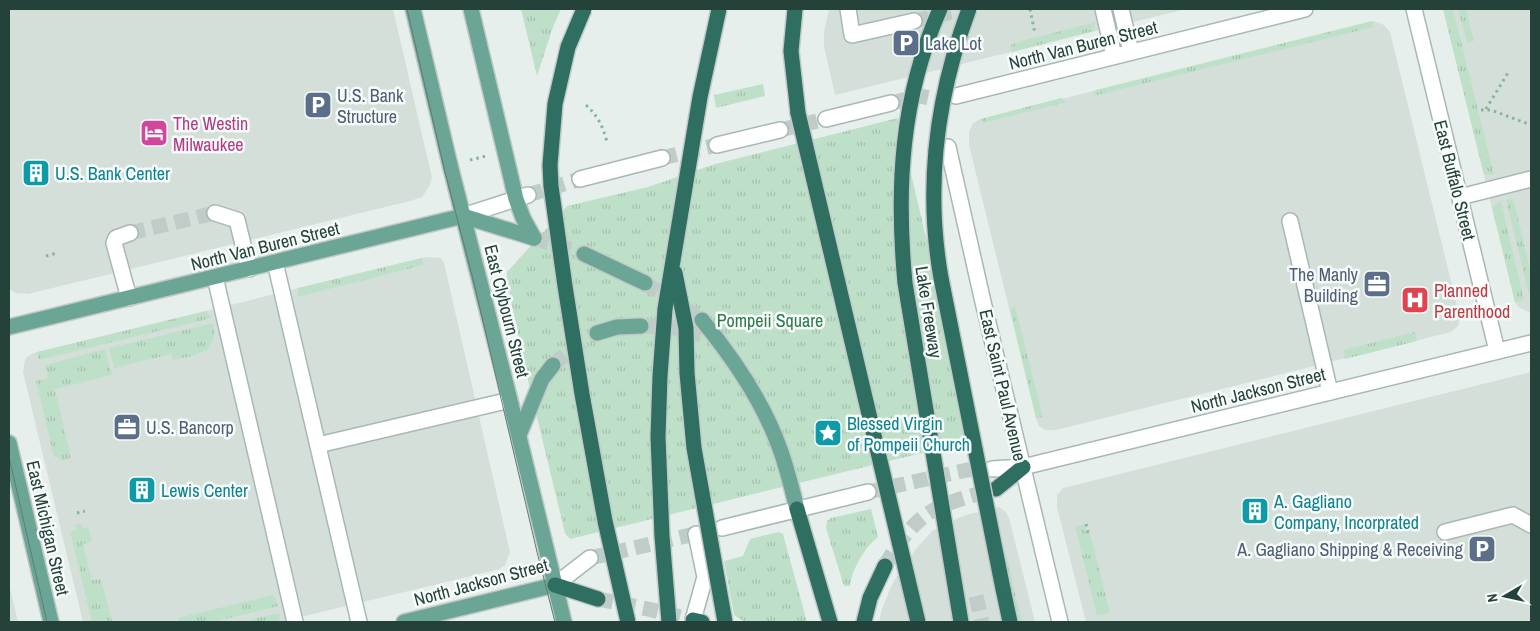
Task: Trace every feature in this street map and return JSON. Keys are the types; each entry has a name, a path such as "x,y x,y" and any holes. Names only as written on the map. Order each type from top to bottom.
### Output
{"highway":[{"path":"584,9 568,47 555,104 550,165 551,186 582,394 605,521 628,622"},
{"path":"669,622 662,536 658,437 665,309 700,97 719,9"},
{"path":"795,9 791,51 798,113 918,622"},
{"name":"Lake Freeway","path":"940,9 913,87 900,176 901,242 905,283 961,622"},
{"path":"969,9 955,50 940,109 934,168 936,254 1010,622"},
{"path":"673,264 686,328 687,373 694,448 725,622"},
{"path":"996,489 1023,467"},
{"path":"798,509 830,622"},
{"path":"864,622 870,598 885,566"},
{"path":"555,584 598,599"}],"main road":[{"name":"East Clybourn Street","path":"413,9 564,622"},
{"path":"463,216 534,238 523,218 522,197 471,9"},
{"name":"North Van Buren Street","path":"9,327 463,216"},
{"path":"584,254 645,283"},
{"path":"597,333 617,327 641,326"},
{"path":"702,328 728,351 761,407 780,448 798,509"},
{"path":"519,435 542,379 553,365"},
{"name":"East Michigan Street","path":"9,442 51,622"},
{"name":"North Jackson Street","path":"404,622 555,584"}],"street":[{"path":"848,9 852,35 914,21"},
{"path":"1103,9 1114,56"},
{"path":"1121,9 1131,52"},
{"name":"North Van Buren Street","path":"956,96 1305,9"},
{"name":"East Buffalo Street","path":"1414,9 1497,351"},
{"path":"826,119 891,103"},
{"path":"717,145 780,130"},
{"name":"East Saint Paul Avenue","path":"948,147 1060,622"},
{"path":"580,180 662,158"},
{"path":"1460,197 1531,178"},
{"name":"North Van Buren Street","path":"463,216 522,197"},
{"path":"215,213 237,220 249,269"},
{"path":"1290,220 1330,392"},
{"path":"129,298 114,242 116,238 130,233"},
{"path":"275,262 359,622"},
{"path":"215,277 295,622"},
{"name":"North Jackson Street","path":"992,469 1023,467 1531,343"},
{"path":"318,445 510,400"},
{"path":"722,528 868,492"},
{"path":"1445,532 1513,515 1531,525"},
{"path":"696,534 705,577 697,621"},
{"name":"North Jackson Street","path":"555,584 590,558"}],"path":[{"path":"1030,9 1035,34"},
{"path":"1486,109 1509,71"},
{"path":"586,105 595,113 602,125 607,142"},
{"path":"1481,110 1486,109 1531,126"},
{"path":"464,162 492,155"},
{"path":"46,256 57,253"},
{"path":"77,513 85,511"},
{"path":"1086,524 1088,532 1090,532"}],"shaded area":[{"path":"9,9 393,9 432,178 429,187 422,197 410,201 28,294 16,293 9,289"},
{"name":"Lake Lot","path":"829,9 1186,9 835,95 824,46 824,32"},
{"path":"1443,9 1531,9 1531,313 1518,307 1515,302"},
{"path":"1374,21 1384,25 1390,32 1460,318 1458,326 1451,332 1056,430 1046,430 1039,426 969,145 969,132 973,123 981,119"},
{"path":"426,257 441,258 444,263 510,552 505,565 500,569 280,622 83,622 23,372 27,357 34,353"},
{"name":"A. Gagliano Company, Incorprated","path":"1531,372 1531,622 1086,622 1057,507 1057,495 1063,488"},
{"path":"999,507 1006,512 1009,518 1035,622 879,622 893,582 916,549 932,531 966,515"},
{"path":"9,584 18,622 9,622"}],"green space":[{"path":"521,9 561,9 537,76"},
{"path":"1443,9 1453,9 1494,175 1484,174"},
{"path":"1458,9 1466,9 1474,41 1467,43"},
{"path":"1372,21 1373,27 1093,96 1096,90"},
{"path":"1096,22 1093,31 1012,52 1011,45 1025,40"},
{"path":"763,84 765,96 716,108 714,95"},
{"path":"1061,98 1067,102 983,123 981,119"},
{"name":"Pompeii Square","path":"898,118 973,438 971,441 570,539 565,533 526,372 507,281 507,272 567,206 648,187 715,164"},
{"path":"1513,198 1531,273 1531,298 1506,200"},
{"path":"1501,201 1524,300 1515,302 1492,207"},
{"path":"422,258 423,265 298,297 298,288"},
{"path":"1015,306 1043,417 1036,418 1010,309"},
{"path":"206,311 212,318 39,360 37,352"},
{"path":"213,323 213,341 204,351 173,360 171,354 114,368 109,348"},
{"path":"1415,332 1417,341 1345,359 1343,350"},
{"path":"105,349 112,375 55,389 71,458 61,461 58,457 54,457 36,381 48,378 45,365"},
{"path":"871,509 878,537 868,546 860,559 853,573 850,586 844,586 826,528 827,521 831,518"},
{"path":"81,523 83,528 88,527 92,542 83,544 92,580 101,579 112,622 92,622 70,532 76,530 75,525"},
{"path":"1084,524 1087,534 1090,534 1110,613 1097,616 1075,526"},
{"path":"778,532 783,534 807,622 745,622 734,615 724,561 743,556 750,539"},
{"path":"1006,553 1022,622 1018,622 1001,554"},
{"path":"273,595 279,606 213,622 179,622 178,618"},
{"path":"280,613 279,622 240,622"}],"tunnel":[{"path":"914,21 964,9"},
{"path":"891,103 920,96 939,100 955,96"},
{"path":"780,130 826,119"},
{"path":"662,158 717,145"},
{"path":"528,195 580,179"},
{"path":"130,233 215,213"},
{"path":"534,238 584,254"},
{"path":"645,283 702,320"},
{"path":"641,326 671,327 702,335"},
{"path":"553,365 579,343 597,333"},
{"path":"868,492 967,470 991,469"},
{"path":"885,566 903,538 926,515 951,502 996,489"},
{"path":"590,558 708,531"},
{"path":"976,596 982,622"},
{"path":"598,599 693,620"}],"tram line":[{"path":"407,9 555,622"},
{"path":"9,457 47,622"}],"place":[{"name":"Lake Lot","path":"906,43"},
{"name":"U.S. Bank Structure","path":"318,105"},
{"name":"The Westin Milwaukee","path":"154,133"},
{"name":"U.S. Bank Center","path":"36,173"},
{"name":"The Manly Building","path":"1377,284"},
{"name":"Planned Parenthood","path":"1415,300"},
{"name":"U.S. Bancorp","path":"127,427"},
{"name":"Blessed Virgin of Pompeii Church","path":"828,433"},
{"name":"Lewis Center","path":"142,490"},
{"name":"A. Gagliano Company, Incorprated","path":"1255,511"},
{"name":"A. Gagliano Shipping & Receiving","path":"1482,549"}]}
